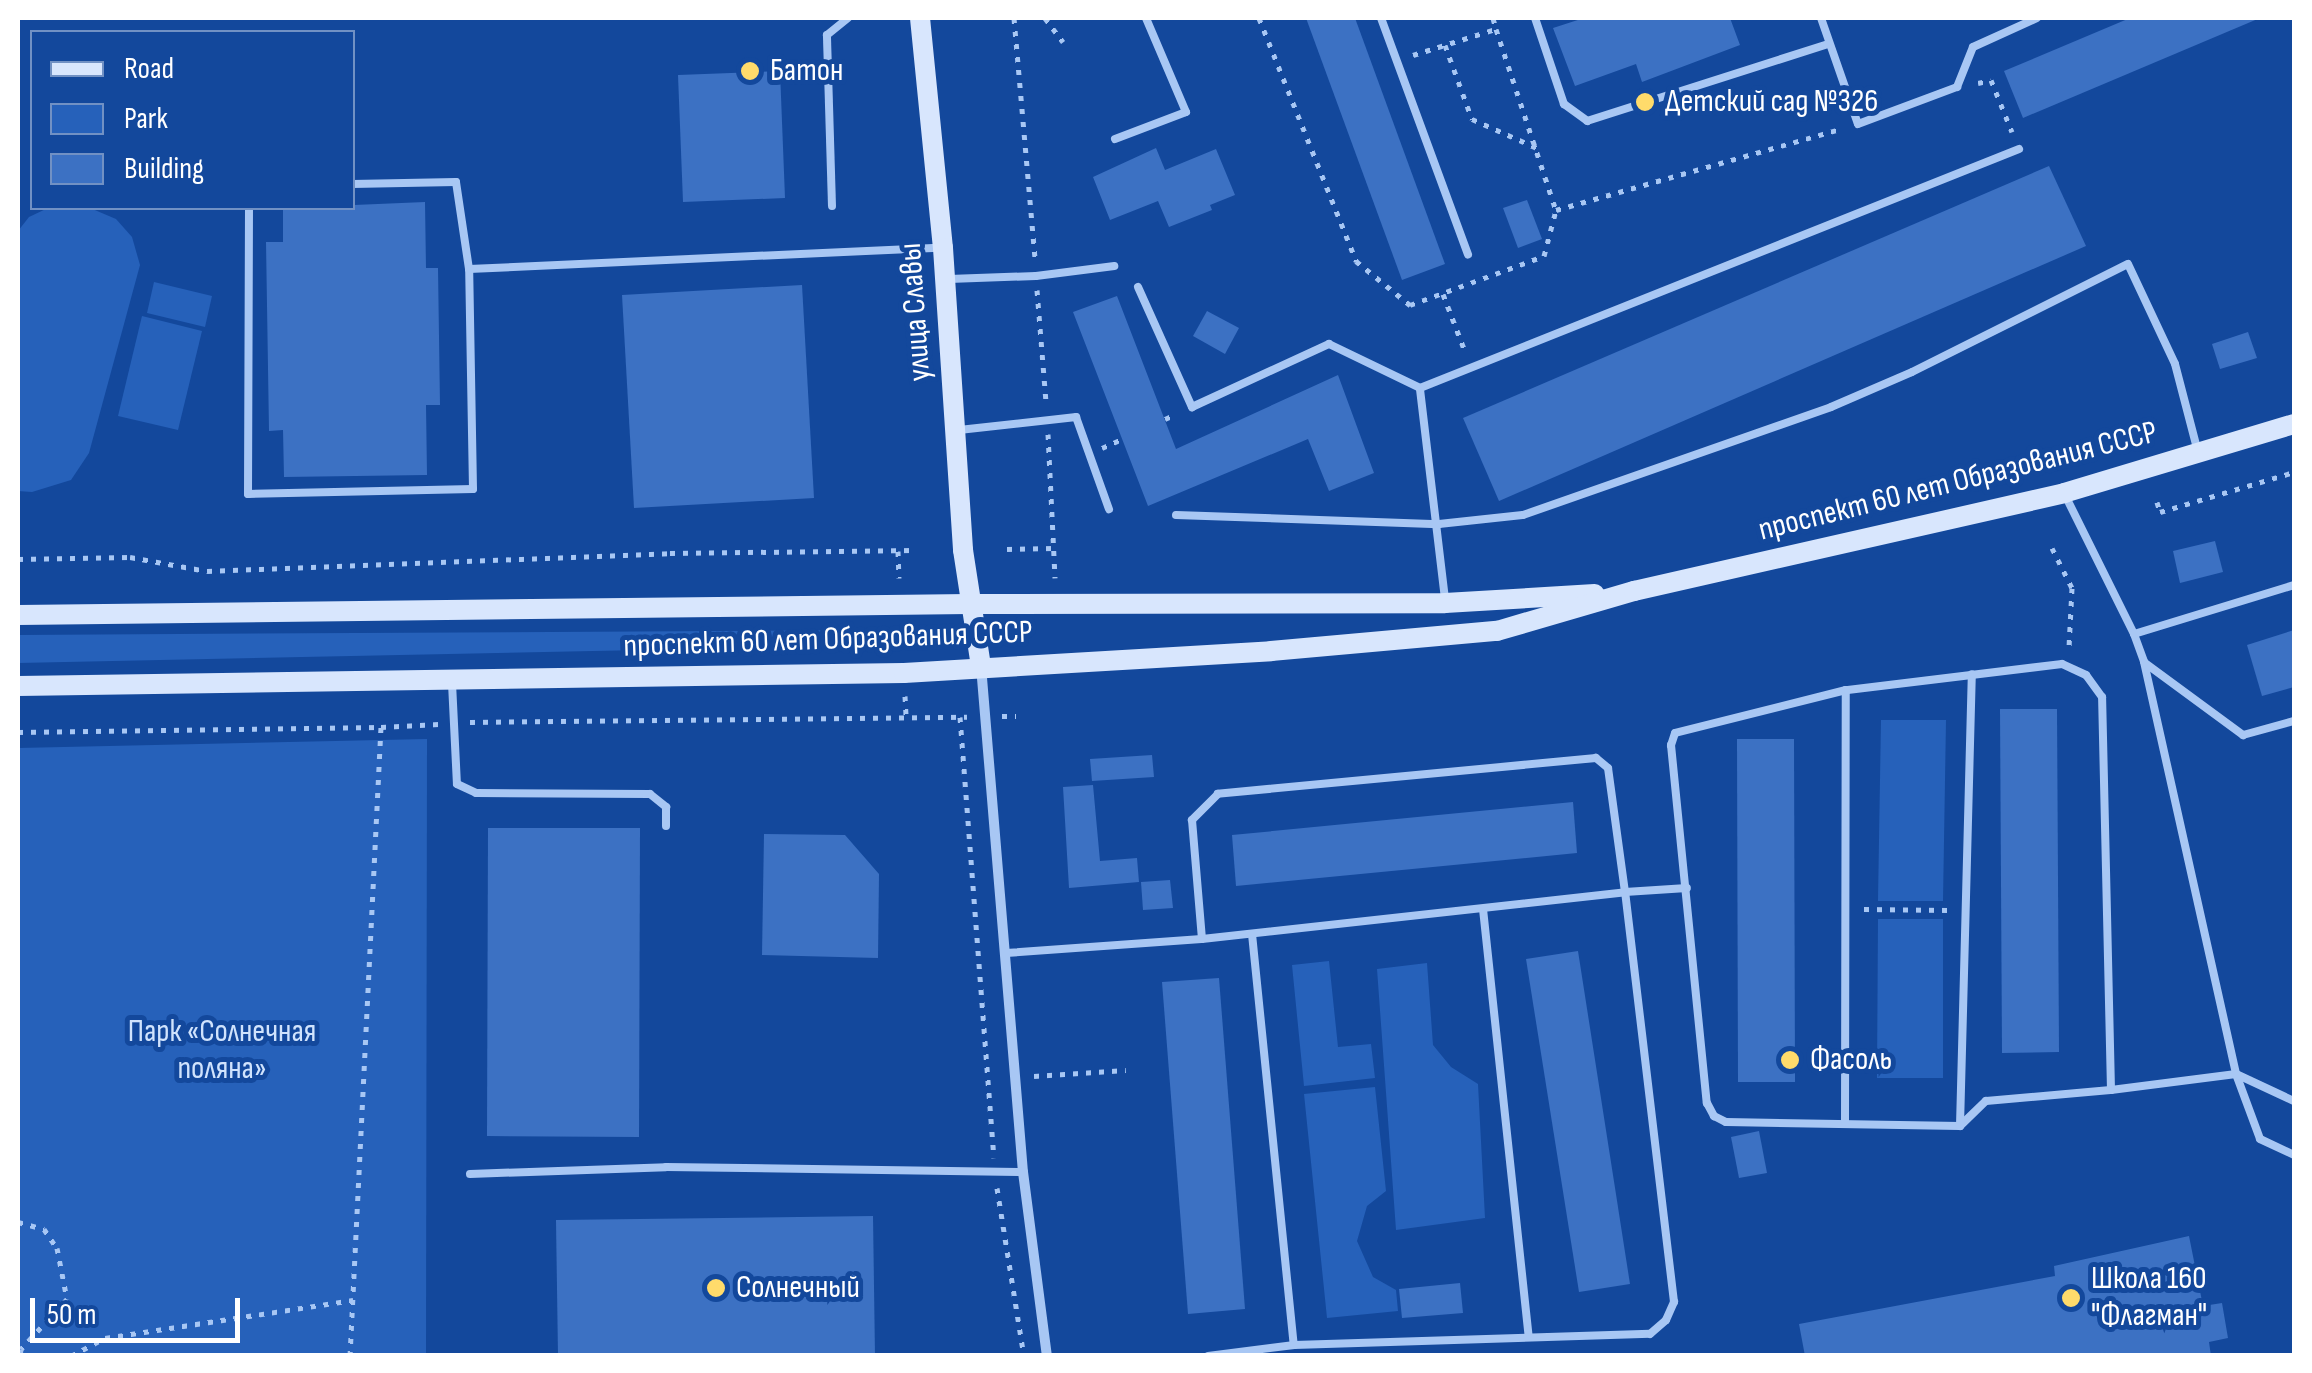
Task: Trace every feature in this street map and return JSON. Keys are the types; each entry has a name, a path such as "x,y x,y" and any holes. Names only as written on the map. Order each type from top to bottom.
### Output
{"main road":[{"name":"улица Славы","path":"920,18 943,248 969,604 981,666"},
{"name":"проспект 60 лет Образования СССР","path":"18,686 904,673 1271,650 1497,630 1634,591 2064,493 2294,424"},
{"name":"проспект 60 лет Образования СССР","path":"18,615 969,604 1445,603 1634,591"}],"street":[{"path":"981,666 1023,1172 1047,1356"}],"lane":[{"path":"832,206 827,35 848,18"},
{"path":"1114,139 1186,112 1146,18"},
{"path":"1382,18 1468,254"},
{"path":"1535,18 1564,104 1587,121 1829,44"},
{"path":"1822,18 1858,124 1957,86 1973,47 2038,18"},
{"path":"1138,287 1192,406 1330,344 1420,388 2019,149"},
{"path":"248,210 248,494 472,489 469,269 456,182 355,184"},
{"path":"469,269 943,248"},
{"path":"1176,516 1439,524 1523,514 1831,407 1912,372 2128,264 2175,364 2198,452"},
{"path":"945,279 1036,276 1114,266"},
{"path":"1420,388 1439,524 1445,603"},
{"path":"954,430 1076,417 1109,509"},
{"path":"2064,493 2144,662 2236,1074 2260,1139 2294,1155"},
{"path":"2134,634 2294,585"},
{"path":"2144,662 2243,735 2294,720"},
{"path":"2111,1090 2102,697 2086,676 2062,664 1846,690 1675,734 1671,745 1708,1103 1714,1116 1726,1122 1960,1126 1986,1100 2111,1090 2236,1074 2294,1101"},
{"path":"1960,1126 1972,674"},
{"path":"452,680 457,784 476,793 650,794 666,807 666,826"},
{"path":"1845,1122 1846,690"},
{"path":"1202,940 1192,820 1218,794 1596,758 1608,768 1674,1302 1666,1320 1650,1334 1294,1345 1208,1356"},
{"path":"1006,953 1202,940 1687,888"},
{"path":"1484,909 1529,1336"},
{"path":"1252,934 1294,1345"},
{"path":"470,1174 666,1166 1023,1172"}],"path":[{"path":"1014,18 1047,422 1055,578"},
{"path":"1045,18 1063,42"},
{"path":"1259,18 1356,261 1410,305 1544,256 1556,210"},
{"path":"1492,18 1496,29"},
{"path":"1445,45 1472,119 1537,148"},
{"path":"1991,80 2019,149"},
{"path":"1443,292 1472,370"},
{"path":"1983,474 2132,430 2134,437"},
{"path":"2157,502 2160,512 2294,472"},
{"path":"1007,549 1054,548"},
{"path":"2052,548 2072,588 2069,651"},
{"path":"18,559 130,557 207,571 670,553 915,550"},
{"path":"898,551 899,578"},
{"path":"902,627 903,648"},
{"path":"905,693 906,718"},
{"path":"998,716 1016,716"},
{"path":"18,732 381,728 455,722 964,717 995,1174 1024,1356"},
{"path":"350,1356 381,728"},
{"path":"1846,909 1966,910"},
{"path":"1015,1076 1126,1070"},
{"path":"18,1222 44,1229 57,1248 68,1299 21,1349 20,1356"},
{"path":"71,1356 105,1338 353,1300"}],"green space":[{"path":"44,210 95,210 116,219 132,237 140,265 89,453 71,480 32,492 18,491 18,231 29,217"},
{"path":"154,282 212,296 205,327 147,313"},
{"path":"142,316 202,331 178,430 118,416"},
{"path":"876,630 891,637 888,645 18,663 18,635"},
{"path":"1881,720 1946,720 1943,901 1878,901"},
{"name":"Парк «Солнечная поляна»","path":"427,739 426,1355 18,1355 18,748"},
{"path":"1878,919 1943,919 1943,1078 1877,1078"},
{"path":"1329,961 1338,1047 1371,1044 1375,1078 1304,1086 1292,965"},
{"path":"1427,963 1433,1045 1451,1067 1478,1084 1485,1218 1396,1230 1377,969"},
{"path":"1375,1087 1386,1191 1367,1206 1357,1241 1373,1277 1396,1290 1398,1311 1327,1318 1304,1094"}],"building":[{"path":"1306,18 1355,18 1445,264 1402,280"},
{"path":"1584,18 1730,18 1740,45 1642,82 1636,64 1575,86 1553,28"},
{"path":"2130,18 2260,18 2023,118 2004,71"},
{"path":"780,71 785,198 683,202 678,75"},
{"path":"1156,148 1165,170 1216,149 1235,195 1210,205 1212,210 1169,227 1158,201 1110,220 1093,177"},
{"path":"2049,166 2086,246 1499,501 1463,418"},
{"path":"1527,200 1542,239 1518,248 1503,208"},
{"path":"425,202 426,268 438,268 440,405 426,405 427,475 284,477 283,430 269,431 266,242 283,242 283,210 355,210 355,205"},
{"path":"802,285 814,498 634,508 622,295"},
{"path":"1117,296 1176,449 1338,375 1374,473 1329,491 1308,439 1148,506 1073,312"},
{"path":"1207,311 1239,328 1225,354 1193,336"},
{"path":"2248,332 2257,358 2220,369 2212,344"},
{"path":"2215,541 2223,572 2180,583 2173,551"},
{"path":"2294,630 2294,687 2262,696 2247,645"},
{"path":"2000,709 2057,709 2059,1052 2002,1053"},
{"path":"1737,739 1794,739 1795,1082 1738,1082"},
{"path":"1152,755 1154,777 1092,781 1090,759"},
{"path":"1093,785 1100,861 1137,858 1139,882 1069,888 1063,787"},
{"path":"1573,802 1577,853 1236,886 1232,835"},
{"path":"488,828 640,828 639,1137 487,1136"},
{"path":"764,834 845,835 879,874 878,958 762,955"},
{"path":"1170,880 1173,908 1143,910 1141,882"},
{"path":"1578,951 1630,1284 1579,1292 1526,959"},
{"path":"1219,978 1245,1309 1188,1314 1162,982"},
{"path":"1759,1131 1767,1173 1739,1178 1731,1137"},
{"name":"Солнечный","path":"873,1216 875,1356 558,1356 556,1220"},
{"name":"Школа 160 \"Флагман\"","path":"2189,1236 2203,1306 2222,1303 2228,1338 2209,1342 2211,1356 1805,1356 1799,1324 2055,1276 2054,1266"},
{"path":"1460,1283 1463,1313 1402,1318 1399,1289"}],"place":[{"name":"Батон","path":"750,71"},
{"name":"Детский сад №326","path":"1645,102"},
{"name":"Фасоль","path":"1790,1060"},
{"name":"Солнечный","path":"716,1288"},
{"name":"Школа 160 \"Флагман\"","path":"2071,1298"}]}
